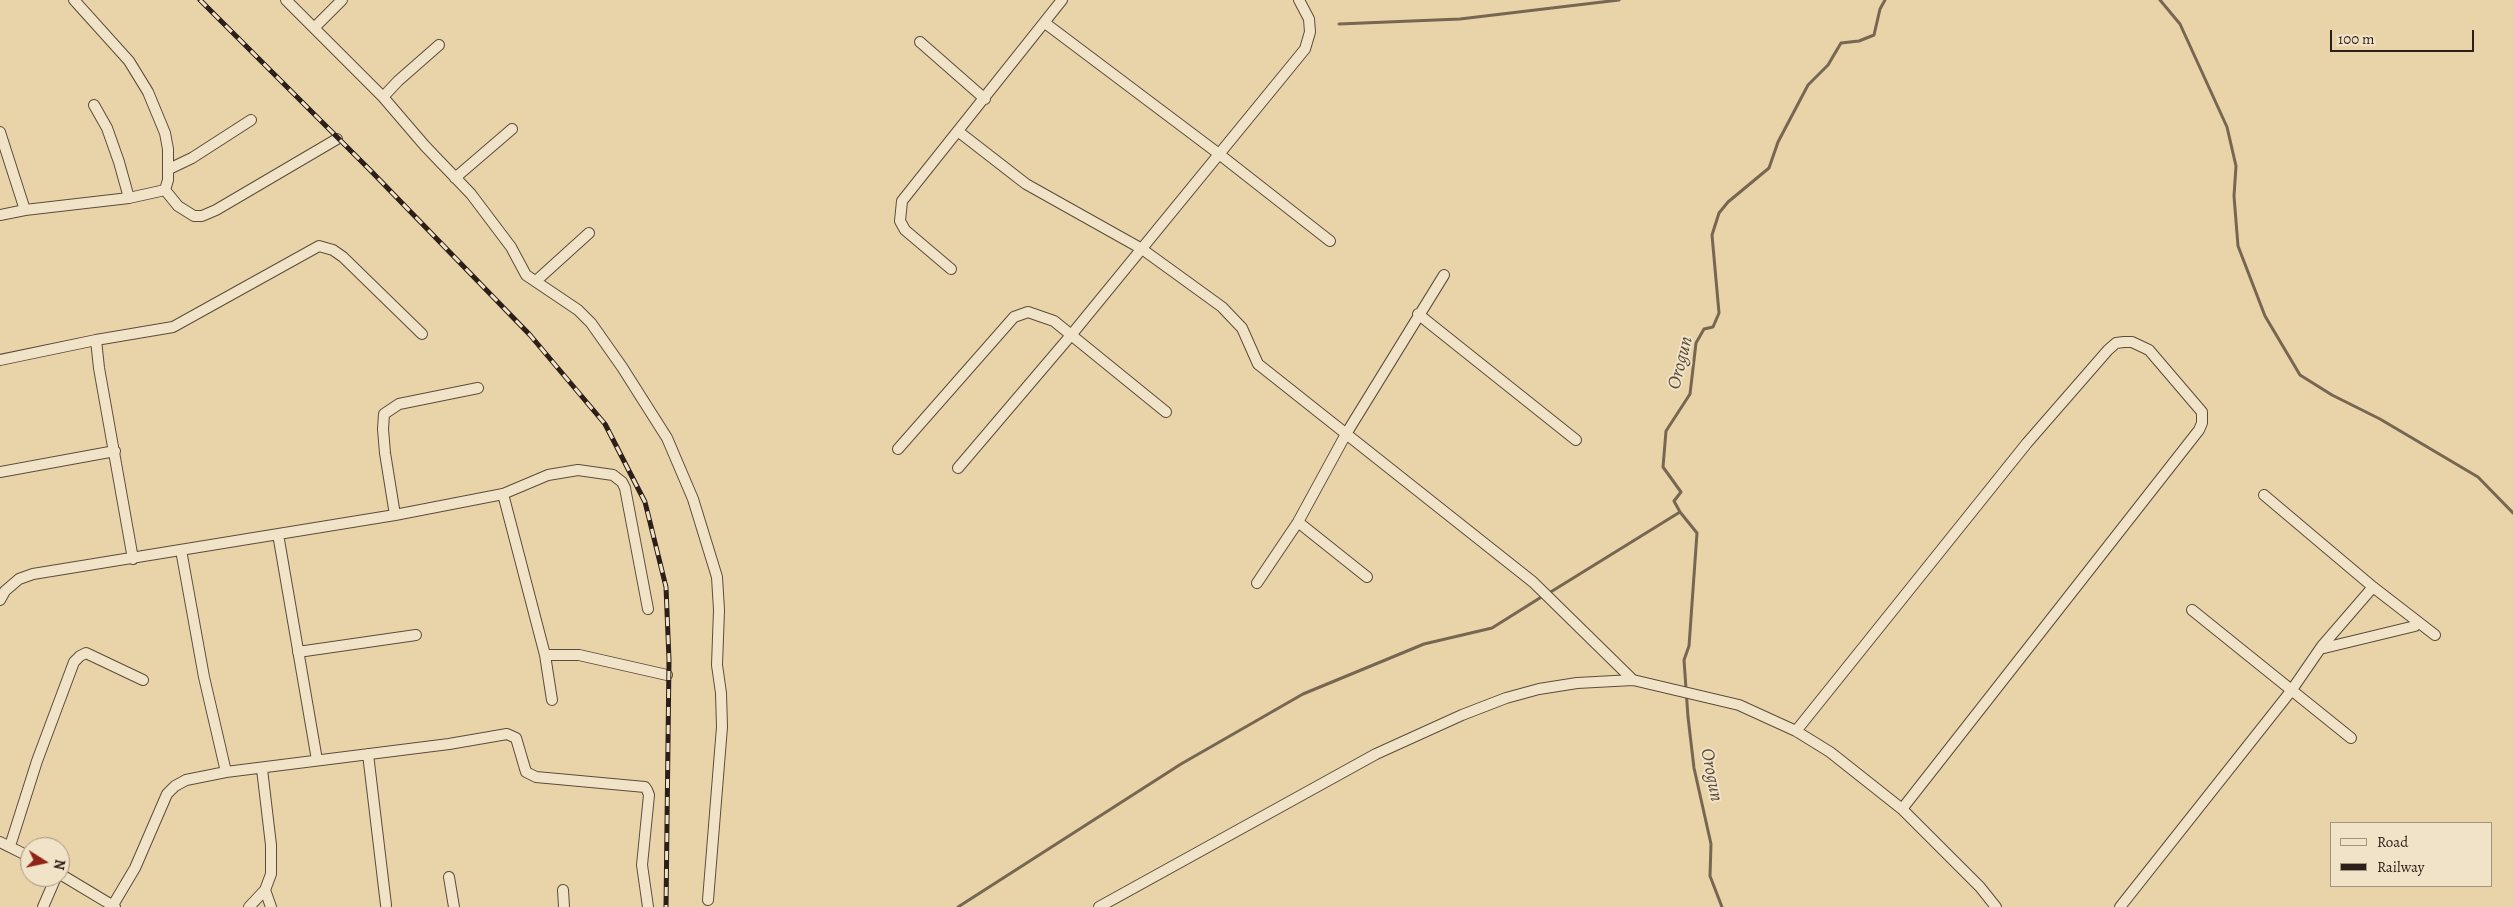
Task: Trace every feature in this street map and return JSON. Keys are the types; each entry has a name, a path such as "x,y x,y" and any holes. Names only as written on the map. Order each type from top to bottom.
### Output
{"street":[{"path":"74,0 129,61 148,92 165,133 169,169 165,190 178,206 194,216 202,216 216,210 338,139"},
{"path":"286,0 383,97 471,194 511,247 526,274 578,310 622,367 666,438 692,499 717,577 719,610 717,665 722,693 722,727 708,900"},
{"path":"314,28 342,0"},
{"path":"951,269 906,230 900,220 899,210 902,201 1062,0"},
{"path":"958,468 1072,334 1305,49 1310,32 1309,19 1299,0"},
{"path":"1045,23 1219,154 1330,241"},
{"path":"920,42 985,99"},
{"path":"383,97 398,81 440,45"},
{"path":"94,105 113,145 128,198"},
{"path":"169,169 192,158 251,120"},
{"path":"455,178 512,129"},
{"path":"0,132 25,210"},
{"path":"958,132 1026,184 1142,248 1222,306 1242,328 1258,364 1532,582 1633,680"},
{"path":"0,215 25,210 128,198 165,190"},
{"path":"536,281 589,234"},
{"path":"0,360 96,340 173,327 319,246 333,250 343,257 422,334"},
{"path":"1257,583 1298,522 1346,434 1418,314 1444,275"},
{"path":"898,450 1014,317 1028,312 1039,314 1054,321 1072,334 1166,412"},
{"path":"1418,314 1576,440"},
{"path":"96,340 99,368 132,559"},
{"path":"1796,731 2027,443 2108,350 2116,343 2124,342 2132,342 2149,350 2202,412 2202,423 2199,430 1902,810"},
{"path":"395,515 384,445 384,414 399,404 478,388"},
{"path":"0,472 114,451"},
{"path":"0,600 5,591 20,579 32,574 395,515 503,494 518,486 555,473 578,470 607,473 617,477 625,488 648,609"},
{"path":"503,494 545,655 552,700"},
{"path":"2264,495 2373,587 2436,635"},
{"path":"1298,522 1367,577"},
{"path":"278,534 317,760"},
{"path":"181,550 204,677 226,772"},
{"path":"2120,907 2291,691 2322,646 2373,587"},
{"path":"2192,610 2350,738"},
{"path":"2322,646 2324,648 2415,626"},
{"path":"298,652 416,635"},
{"path":"20,852 5,844 74,662 86,653 143,680"},
{"path":"545,655 580,655 667,674"},
{"path":"1099,907 1376,754 1462,715 1506,698 1539,689 1577,683 1633,680 1739,705 1796,731 1830,752 1902,810 1980,887 1996,907"},
{"path":"70,880 114,906 135,868 167,794 175,786 186,780 226,772 262,769 317,760 513,735 516,738 526,772 536,777 644,787 649,795 642,865 648,907"},
{"path":"368,754 386,906"},
{"path":"249,907 265,890 272,870 262,769"},
{"path":"449,877 454,907"},
{"path":"43,907 52,887"},
{"path":"265,890 271,907"},
{"path":"563,890 564,907"}],"waterway":[{"path":"1339,24 1460,19 1619,0"},
{"name":"Orogun","path":"1722,907 1710,876 1711,844 1694,768 1684,660 1689,646 1697,533 1680,512 1674,501 1681,492 1663,467 1666,431 1690,394 1696,343 1704,329 1713,327 1719,313 1712,235 1719,213 1728,202 1769,168 1778,142 1808,85 1828,65 1841,43 1859,41 1874,35 1880,9 1885,0"},
{"path":"2160,0 2180,24 2227,127 2236,166 2234,196 2238,246 2265,316 2300,375 2332,395 2380,419 2478,477 2513,513"},
{"path":"1549,593 1680,512"},
{"path":"958,907 1181,764 1303,694 1424,644 1492,628 1543,596"}],"railway":[{"path":"200,0 371,171 530,335 605,424 645,502 666,587 669,660 666,907"}]}
